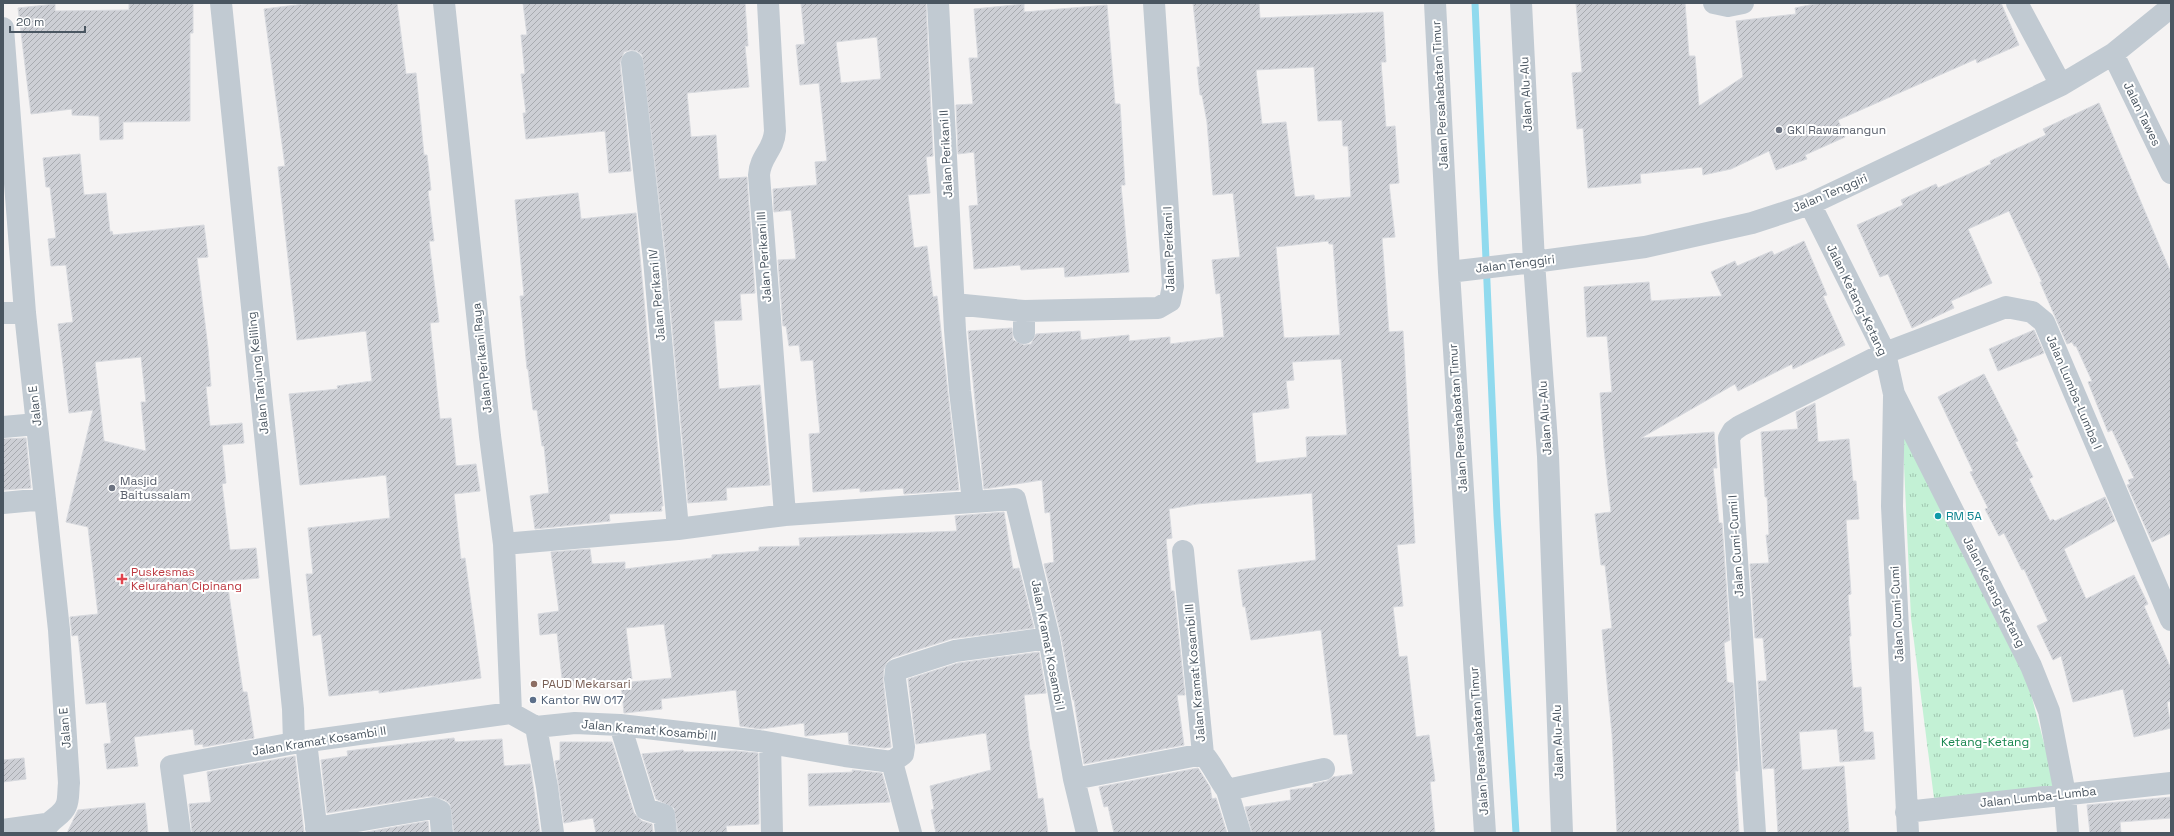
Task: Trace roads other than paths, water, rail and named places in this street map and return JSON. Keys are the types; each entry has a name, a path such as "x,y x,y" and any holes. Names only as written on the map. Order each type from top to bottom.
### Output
{"street":[{"name":"Jalan Tanjung Keliling","path":"221,3 293,710 317,830"},
{"name":"Jalan Perikani Raya","path":"444,3 490,436 504,544 511,713"},
{"name":"Jalan Perikani III","path":"768,3 775,131 774,141 760,163 759,175 785,515"},
{"name":"Jalan Perikani II","path":"938,3 960,391 973,501"},
{"name":"Jalan Perikani I","path":"954,304 1024,311 1158,308 1170,301 1173,286 1154,3"},
{"name":"Jalan Persahabatan Timur","path":"1435,3 1457,270 1485,833"},
{"name":"Jalan Alu-Alu","path":"1521,3 1534,262 1548,456 1562,833"},
{"path":"2017,3 2061,85"},
{"name":"Jalan Tenggiri","path":"1457,270 1511,265 1646,247 1752,223 1810,204 2061,85 2113,54 2171,7"},
{"name":"Jalan E","path":"3,28 24,313 58,630 69,783 66,806 45,829"},
{"name":"Jalan Tawes","path":"2113,54 2171,173"},
{"name":"Jalan Perikani IV","path":"632,62 654,260 678,529"},
{"name":"Jalan Ketang-Ketang","path":"1810,204 1885,353 1894,394 2031,666 2049,711 2065,794 2068,833"},
{"name":"Jalan Lumba-Lumba I","path":"1885,353 2006,307 2032,312 2044,322 2171,620"},
{"path":"1024,311 1024,333"},
{"path":"3,314 24,313"},
{"name":"Jalan Cumi-Cumi I","path":"1754,833 1728,438 1733,431 1740,426 1885,353"},
{"name":"Jalan Cumi-Cumi","path":"1894,394 1892,506 1908,833"},
{"path":"3,427 37,424"},
{"path":"3,504 45,499"},
{"name":"Jalan Kramat Kosambi I","path":"973,501 1015,499 1049,638 1074,779 1087,833"},
{"path":"504,544 678,529 785,515 973,501"},
{"name":"Jalan Kramat Kosambi III","path":"1183,551 1202,754 1213,765 1221,782 1227,790 1240,833"},
{"path":"912,833 892,762 903,754 904,747 895,679 896,670 955,651 1049,638"},
{"name":"Jalan Kramat Kosambi II","path":"180,833 171,766 300,742 511,713"},
{"path":"511,713 536,727 547,787 553,833"},
{"name":"Jalan Kramat Kosambi II","path":"536,727 575,723 620,726 770,743 845,756 892,762"},
{"path":"620,726 646,809 664,815 666,833"},
{"path":"770,743 772,833"},
{"name":"Jalan Kramat Kosambi III","path":"1074,779 1202,754"},
{"path":"1227,790 1324,769"},
{"name":"Jalan Lumba-Lumba","path":"1906,812 2171,783"},
{"path":"317,830 433,808 440,811 442,833"},
{"path":"3,830 45,829"}],"waterway":[{"path":"1475,3 1497,516 1516,833"}],"place":[{"name":"GKI Rawamangun","path":"1779,130"},
{"name":"Masjid Baitussalam","path":"112,488"},
{"name":"RM 5A","path":"1938,516"},
{"name":"Puskesmas Kelurahan Cipinang","path":"122,579"},
{"name":"PAUD Mekarsari","path":"534,684"},
{"name":"Kantor RW 017","path":"533,700"}],"park label":[{"name":"Ketang-Ketang","path":"1985,742"}]}
